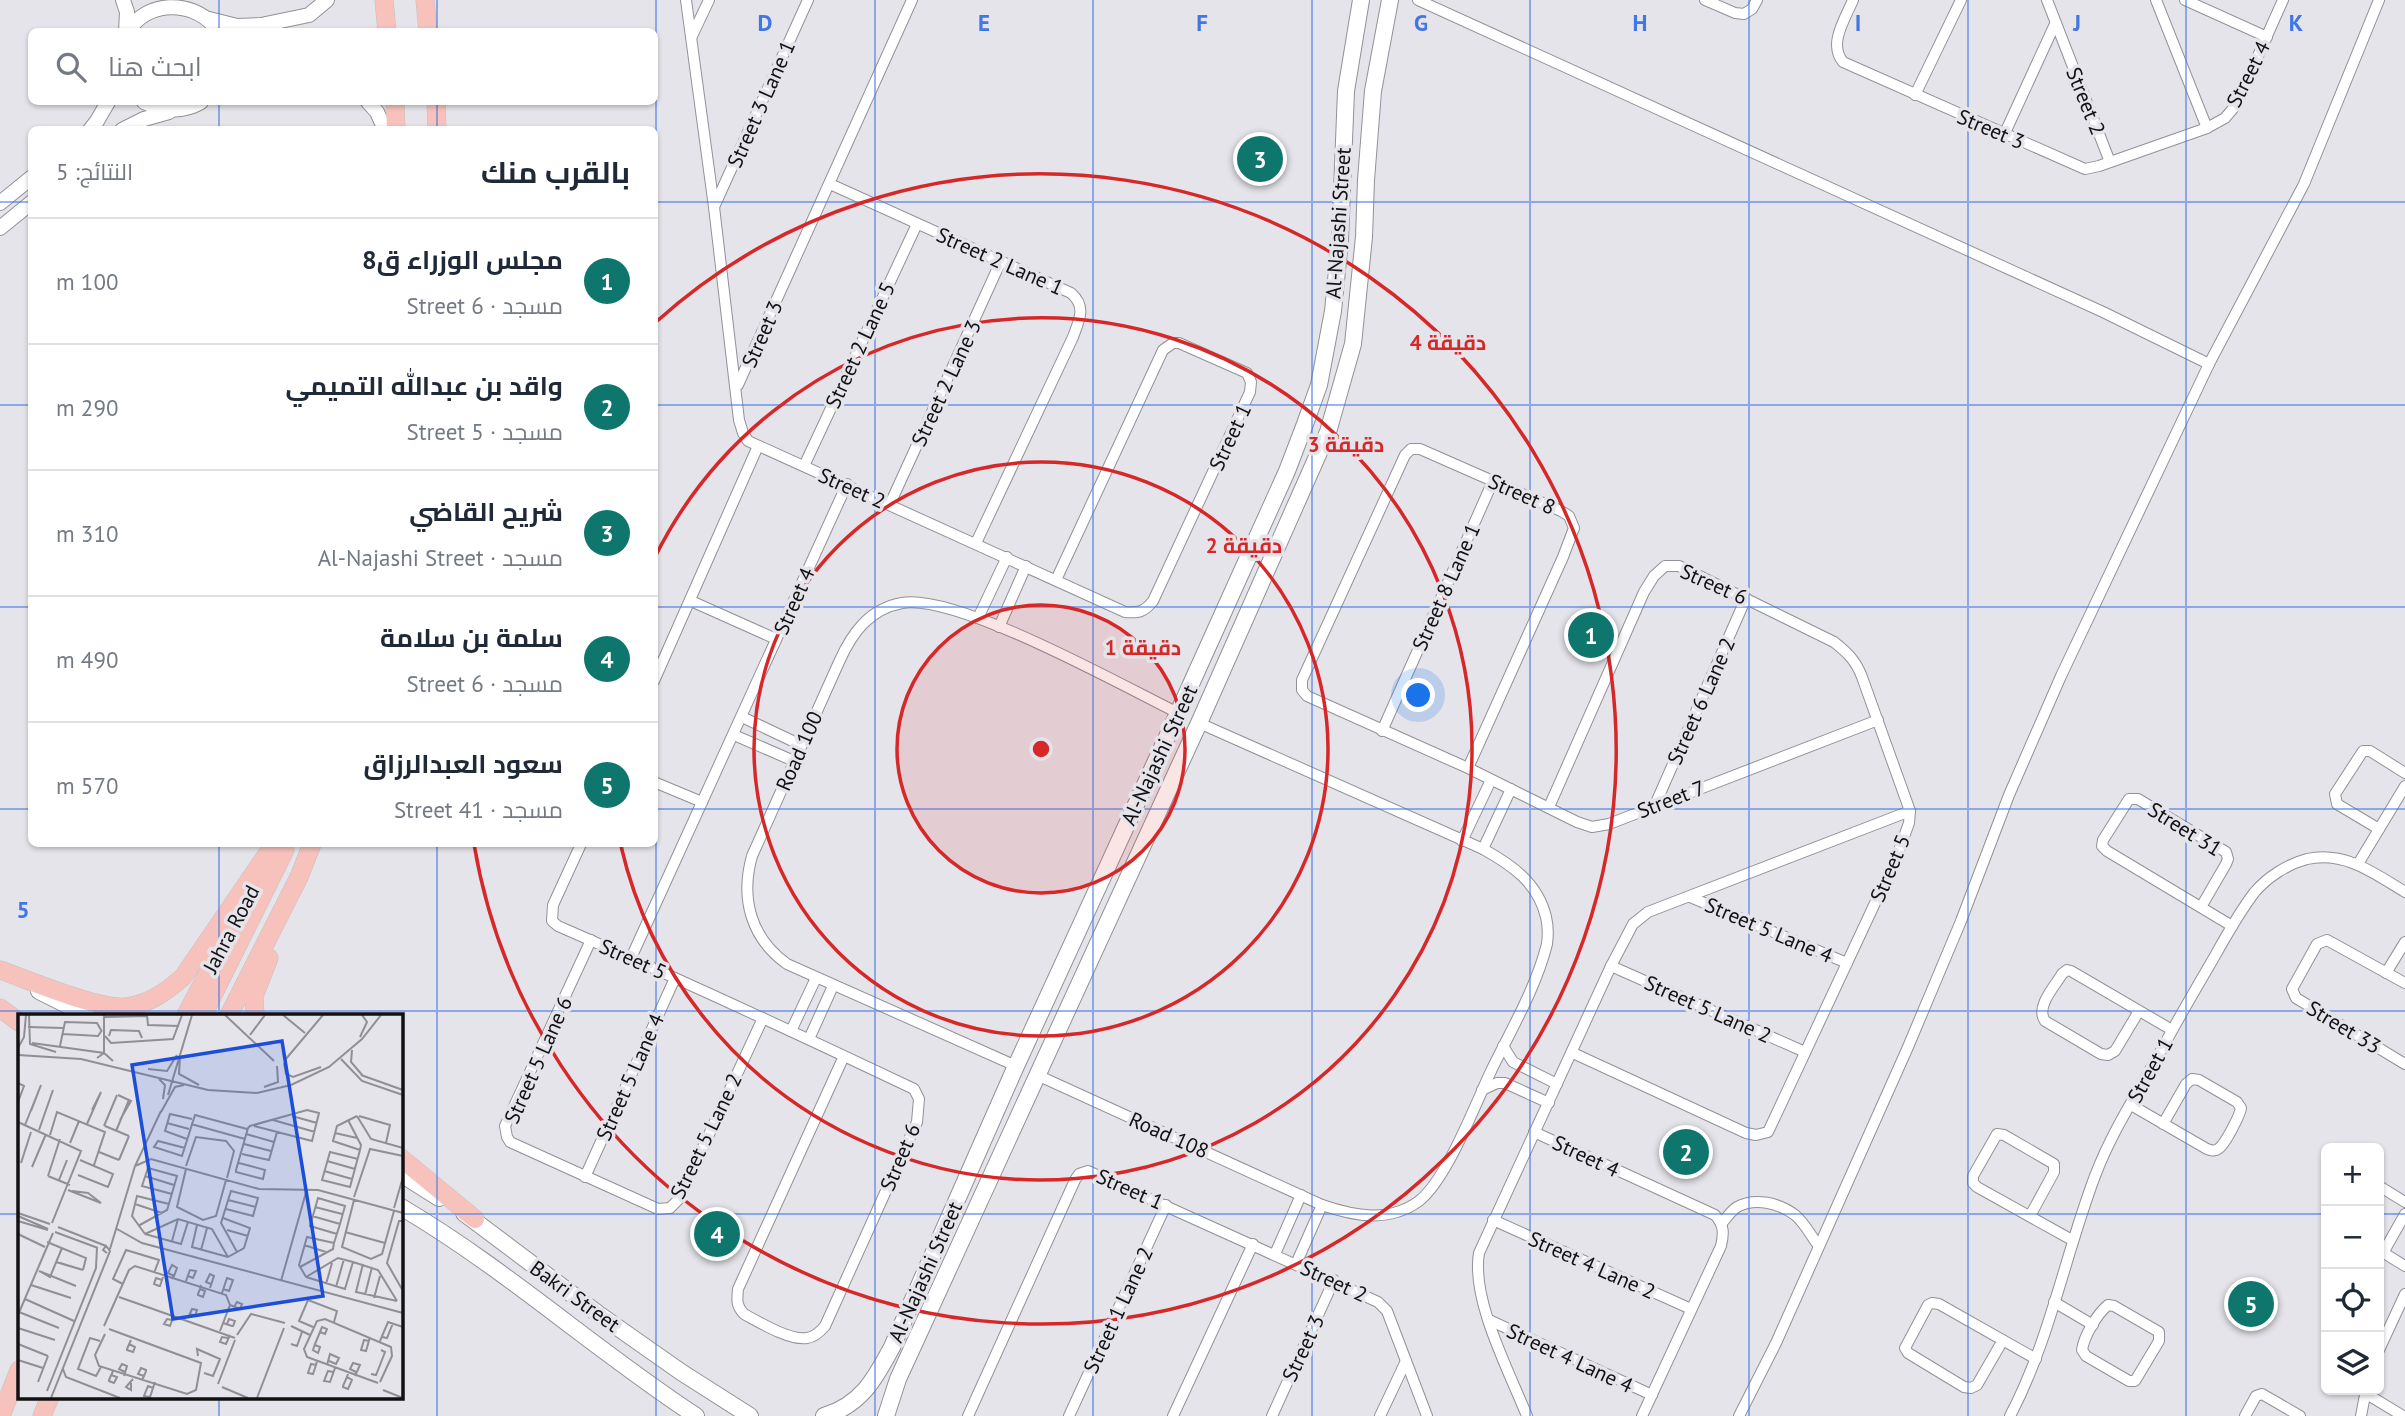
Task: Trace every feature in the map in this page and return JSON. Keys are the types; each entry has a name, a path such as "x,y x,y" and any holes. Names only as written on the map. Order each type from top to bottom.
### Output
{"highway":[{"path":"384,0 387,28"},
{"path":"425,0 428,28"},
{"path":"395,105 396,126"},
{"path":"436,105 437,126"},
{"path":"0,971 98,1004 125,1007 150,1000 164,993 183,977 273,847"},
{"name":"Jahra Road","path":"187,1014 273,847"},
{"path":"203,1014 284,847"},
{"name":"Jahra Road","path":"230,1014 299,877 311,847"},
{"path":"255,1014 254,996 299,877"},
{"path":"0,1006 18,1021"},
{"path":"402,1159 475,1219"},
{"path":"1,1416 18,1373"},
{"path":"42,1416 50,1398"}],"main road":[{"name":"Al-Najashi Street","path":"824,1416 841,1411 874,1381 892,1347 1016,1066 1248,558 1305,424 1319,385 1328,341 1340,240 1346,91 1361,0"},
{"name":"Al-Najashi Street","path":"886,1416 898,1379 1199,723 1328,432 1353,344 1364,237 1373,91 1390,0"},
{"path":"1263,524 1267,533 1282,535"},
{"path":"1248,558 1256,553 1263,554 1269,564"},
{"path":"0,971 85,1014"},
{"path":"0,1006 20,1014"},
{"name":"Bakri Street","path":"402,1175 475,1219 517,1254 681,1372 750,1416"},
{"name":"Bakri Street","path":"402,1208 696,1416"},
{"path":"441,1233 452,1221 458,1220 498,1249 517,1254"},
{"path":"939,1241 941,1250 946,1254 957,1251"},
{"path":"735,1405 765,1416"}],"street":[{"path":"123,0 127,12 127,28"},
{"path":"209,19 237,26 261,25 309,15 327,0"},
{"name":"Street 3","path":"686,0 737,388"},
{"path":"692,37 709,0"},
{"name":"Street 3 Lane 1","path":"714,207 808,0"},
{"name":"Street 3","path":"737,388 912,0"},
{"path":"1418,0 2102,312 2209,364"},
{"path":"1705,0 1744,14 1752,9 1757,0"},
{"name":"Street 3","path":"1853,0 1837,41 1838,56 1843,62 2085,169 2207,128"},
{"path":"1915,96 1961,0"},
{"name":"Street 2","path":"2047,0 2110,162"},
{"name":"Street 4","path":"2156,0 2207,128 2225,118 2236,105 2283,0"},
{"path":"2185,0 2267,37"},
{"path":"1740,1416 1776,1343 1918,1021 1961,921 2009,795 2061,676 2209,364 2304,184 2379,0"},
{"path":"130,28 146,12 163,5 178,3 196,10 216,28"},
{"path":"2004,135 2055,24"},
{"path":"93,126 106,105"},
{"path":"151,105 175,110"},
{"path":"130,126 144,119 194,105"},
{"path":"370,105 383,126"},
{"path":"0,203 28,180"},
{"name":"Street 2 Lane 1","path":"830,184 1071,293 1079,300 1082,312 1073,337 976,543"},
{"path":"0,228 28,205"},
{"name":"Street 2 Lane 5","path":"804,466 917,224"},
{"name":"Street 2 Lane 3","path":"890,504 1002,261"},
{"name":"Street 1","path":"1172,343 1179,343 1245,371 1251,382 1250,393 1153,601 1145,611 1125,612 1056,580 1163,350 1172,343"},
{"path":"658,672 758,446 748,441 743,433 739,420 737,388"},
{"name":"Street 2","path":"758,446 1056,580"},
{"name":"Street 8","path":"1410,449 1420,449 1493,481 1569,516 1574,528 1568,547 1468,768 1307,696 1302,690 1302,680 1410,449"},
{"name":"Street 8 Lane 1","path":"1382,731 1493,481"},
{"name":"Street 4","path":"631,958 847,485"},
{"path":"978,618 1007,557"},
{"path":"999,628 1026,566"},
{"name":"Street 6","path":"1549,807 1644,592 1654,576 1665,566 1679,566 1834,642 1849,653 1857,664 1910,811"},
{"name":"Street 6 Lane 2","path":"1656,805 1746,598"},
{"path":"691,601 776,639"},
{"name":"Road 100","path":"1016,1066 787,964 771,953 760,939 751,917 748,872 752,856 851,635 867,618 904,602 947,607 978,618 1178,713"},
{"path":"742,718 801,746"},
{"name":"Street 7","path":"1468,768 1592,827 1609,824 1878,720"},
{"name":"Road 108","path":"1037,1075 1322,1205 1363,1216 1400,1211 1418,1201 1432,1188 1529,992 1547,941 1546,918 1530,882 1517,870 1483,849 1199,723"},
{"path":"734,735 794,761"},
{"path":"2379,829 2337,804 2335,794 2363,751 2370,751 2405,773"},
{"path":"1462,841 1491,780"},
{"path":"658,784 702,802"},
{"path":"2358,864 2405,786"},
{"path":"1483,849 1511,789"},
{"name":"Street 31","path":"2201,907 2226,864 2226,852 2138,799 2129,799 2103,840 2102,846 2107,851 2232,926"},
{"name":"Street 5","path":"1534,1132 1573,1053 1611,965 1633,924 1648,912 1910,811 1909,823 1896,856 1768,1132 1756,1135 1746,1133 1573,1053"},
{"name":"Street 5","path":"580,847 553,905 552,920 558,926 844,1056"},
{"name":"Street 1","path":"2010,1416 2028,1383 2096,1172 2172,1030 2232,926 2255,892 2286,867 2307,860 2330,857 2358,864 2405,892"},
{"name":"Street 5 Lane 4","path":"1690,897 1847,963"},
{"name":"Street 5 Lane 6","path":"585,1177 510,1142 505,1126 591,940"},
{"name":"Street 33","path":"2405,983 2330,941 2322,940 2293,985 2292,992 2296,998 2405,1064"},
{"path":"2386,973 2405,942"},
{"name":"Street 5 Lane 2","path":"1611,965 1805,1052"},
{"path":"2139,1011 2115,1051 2108,1055 2101,1054 2041,1016 2041,1009 2067,970 2074,971 2172,1030"},
{"name":"Street 5 Lane 4","path":"585,1177 675,978"},
{"path":"791,1031 816,978"},
{"path":"809,1039 833,986"},
{"name":"Street 5 Lane 2","path":"585,1177 658,1209 670,1208 679,1199 763,1018"},
{"path":"1503,1046 1513,1062 1558,1084"},
{"name":"Street 6","path":"844,1056 914,1089 919,1099 917,1122 825,1326 816,1336 794,1338 744,1314 739,1309 738,1289 844,1056"},
{"path":"2131,1105 2163,1124 2207,1149 2217,1150 2240,1115 2241,1108 2237,1102 2199,1080 2192,1079 2186,1084 2163,1124"},
{"path":"1482,1090 1497,1083 1505,1083 1549,1103"},
{"name":"Street 4","path":"1527,1416 1489,1320 1476,1267 1493,1220 1534,1132 1715,1215 1722,1223"},
{"path":"2030,1216 2054,1172 2054,1164 2004,1135 1997,1134 1973,1176 1973,1183 1977,1187 2072,1240"},
{"name":"Street 1","path":"968,1416 1079,1174 1093,1172 1252,1244"},
{"path":"2384,1189 2405,1202"},
{"path":"1275,1254 1301,1195"},
{"path":"1642,1416 1721,1246 1722,1223 1736,1208 1747,1203 1777,1205 1797,1216 1818,1245"},
{"name":"Street 1 Lane 2","path":"1069,1416 1166,1205"},
{"path":"1296,1264 1322,1205"},
{"path":"2384,1246 2405,1214"},
{"name":"Street 4 Lane 2","path":"1493,1220 1691,1309"},
{"path":"1173,1416 1252,1244"},
{"name":"Street 2","path":"1252,1244 1378,1302 1387,1311 1427,1416"},
{"path":"2384,1253 2405,1266"},
{"name":"Street 3","path":"1272,1416 1334,1280"},
{"path":"2384,1339 2405,1294"},
{"path":"2054,1302 2093,1325"},
{"path":"2003,1340 1977,1385 1971,1388 1964,1387 1908,1353 1905,1348 1927,1305 1932,1303 1939,1304 2003,1340 2036,1359"},
{"path":"2111,1305 2159,1332 2159,1341 2138,1379 2129,1381 2084,1353 2083,1343 2093,1325 2103,1310 2111,1305"},
{"name":"Street 4 Lane 4","path":"1489,1320 1652,1395"},
{"path":"1380,1416 1406,1362"},
{"path":"2245,1416 2254,1399 2262,1395 2300,1416"},
{"path":"2361,1416 2365,1395"},
{"path":"2372,1395 2403,1416"}],"place":[{"name":"شريح القاضي","path":"1260,159"},
{"name":"مجلس الوزراء ق8","path":"1591,635"},
{"name":"واقد بن عبدالله التميمي","path":"1686,1152"},
{"name":"سلمة بن سلامة","path":"717,1234"},
{"name":"سعود العبدالرزاق","path":"2251,1304"}]}
